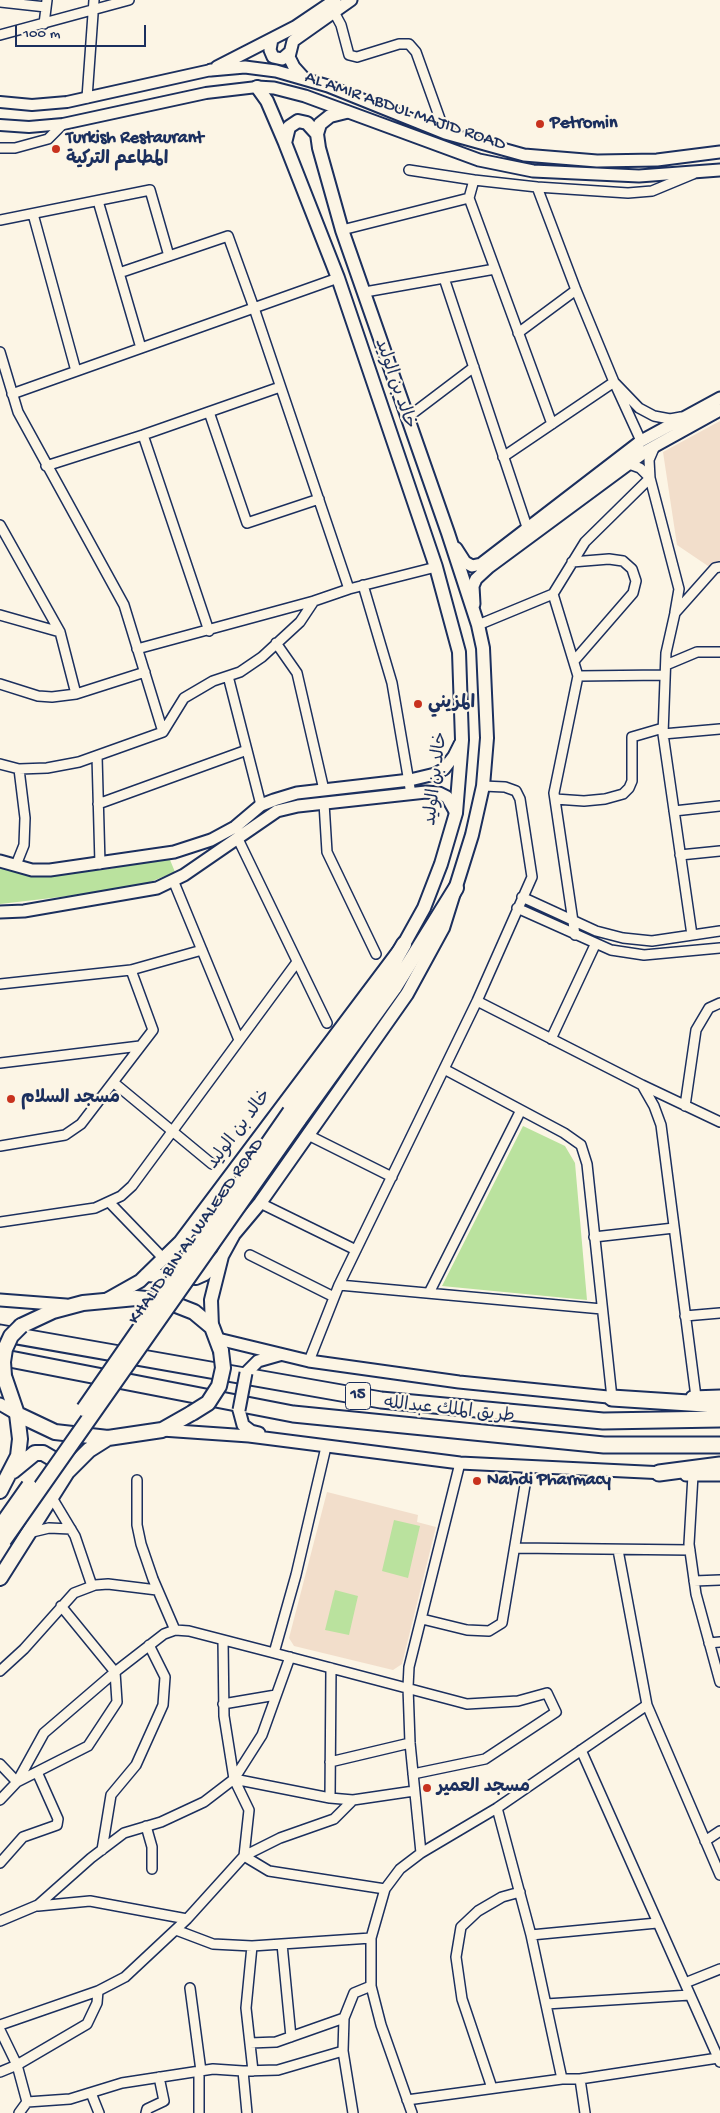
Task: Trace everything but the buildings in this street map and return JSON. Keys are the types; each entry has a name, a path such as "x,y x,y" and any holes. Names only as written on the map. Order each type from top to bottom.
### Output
{"highway":[{"name":"KHALID BIN AL WALEED ROAD","path":"294,1116 394,988 456,888"},
{"name":"KHALID BIN AL WALEED ROAD","path":"1,1538 294,1116 380,986 404,944"},
{"name":"خالد بن الوليد","path":"0,1491 12,1472 18,1456 20,1438 17,1414 4,1376 3,1362 5,1349 11,1336 21,1326 70,1306 108,1299 136,1298 178,1304 194,1312 217,1339 223,1368 219,1386 208,1403 162,1430 108,1438 55,1432 17,1414"},
{"name":"طريق الملك عبدالله","path":"0,1333 381,1400 602,1421 720,1418"},
{"name":"طريق الملك عبدالله","path":"0,1357 293,1414 604,1445 720,1445"},
{"path":"612,1398 720,1405"},
{"name":"خالد بن الوليد","path":"0,1578 67,1472 89,1450 108,1438"},
{"path":"12,1472 34,1454 49,1454 55,1460 58,1470 54,1492"},
{"path":"659,1473 720,1465"}],"main road":[{"path":"211,70 295,27 335,0"},
{"path":"272,39 269,47 273,57 282,58 289,53 296,37 351,0"},
{"path":"289,53 294,68 304,78"},
{"name":"AL AMIR ABDUL MAJID ROAD","path":"211,70 264,68 304,78 444,133 524,155 597,161 657,160 720,152"},
{"name":"AL AMIR ABDUL MAJID ROAD","path":"257,87 291,92 479,160 533,171 639,176 720,170"},
{"name":"خالد بن الوليد","path":"108,1299 131,1288 146,1275 164,1258 197,1220 404,944 424,908 441,864 456,813 462,740 459,652 436,567 338,278 285,143 267,101 257,87"},
{"path":"285,143 289,127 298,121 308,123 317,134 325,119 346,112"},
{"name":"خالد بن الوليد","path":"217,1339 211,1300 222,1256 234,1234 260,1203 420,973 443,928 472,835 483,786 487,738 483,648 478,625 448,533 342,230 317,134"},
{"path":"448,533 465,562 472,566 480,564 641,441 720,398"},
{"path":"478,625 472,597 476,578 655,446 720,410"},
{"path":"0,861 32,870 50,870 174,852 211,840 235,827 261,805 297,793 410,780 435,774 444,769 454,756 462,740"},
{"path":"0,912 24,911 112,898 157,888 173,880 278,812 324,803 440,793 447,798 456,813"},
{"path":"146,1275 196,1278 205,1274 222,1256"},
{"path":"0,1300 70,1306"},
{"path":"217,1339 309,1361 459,1382 612,1398 720,1396"},
{"path":"277,1441 247,1428 241,1420 239,1410 246,1373 258,1361 283,1355"},
{"path":"0,1404 17,1414"},
{"path":"162,1430 250,1436 277,1441 460,1463 720,1475"}],"street":[{"path":"87,98 94,0"},
{"path":"0,36 93,12 129,0"},
{"path":"0,2 46,3 44,24"},
{"path":"334,12 349,55 356,57 399,44 410,44 416,52 444,133"},
{"path":"0,102 32,105 87,98 211,70"},
{"path":"0,124 30,127 63,124 206,93 257,87"},
{"path":"0,148 15,148 48,139 63,124"},
{"path":"409,170 538,187 628,193 652,191 695,173"},
{"path":"474,180 469,198 552,424"},
{"path":"538,187 576,290 641,441"},
{"path":"0,220 150,190 170,256"},
{"path":"342,230 469,198"},
{"path":"98,201 141,348"},
{"path":"33,214 76,371"},
{"path":"119,273 228,236 319,499 348,589"},
{"path":"365,292 495,269"},
{"path":"12,394 338,278"},
{"path":"444,278 527,527"},
{"path":"518,333 576,290"},
{"path":"0,352 18,412 46,466 124,604 163,732"},
{"path":"408,417 474,367"},
{"path":"614,382 639,408 654,416 670,419 688,415"},
{"path":"503,457 614,382"},
{"path":"46,466 280,387"},
{"path":"209,412 247,522 319,499"},
{"path":"142,435 208,631"},
{"path":"655,446 649,460 650,478 679,588 666,664 663,731 692,935"},
{"path":"629,464 640,468 650,478"},
{"path":"478,625 553,594 585,542 650,478"},
{"path":"0,525 60,632 76,694"},
{"path":"572,562 609,559 623,561 632,569 636,581 634,593 574,661"},
{"path":"137,649 314,601 348,589 436,567"},
{"path":"675,613 715,568 720,568"},
{"path":"363,585 392,683 411,794"},
{"path":"553,594 578,676 555,799 575,935"},
{"path":"0,764 20,769 47,768 80,762 163,732 184,698 213,681 247,667 300,622 314,601"},
{"path":"0,615 60,632"},
{"path":"276,643 296,673 324,790"},
{"path":"666,664 697,652 720,652"},
{"path":"0,684 38,696 76,694 145,672"},
{"path":"578,676 665,675"},
{"path":"228,676 261,805"},
{"path":"555,799 584,801 605,799 623,794 629,788 632,781 632,737 663,731 720,729"},
{"path":"98,804 247,750"},
{"path":"97,756 100,864"},
{"path":"16,865 24,845 25,818 20,769"},
{"path":"309,1361 339,1285 478,1001 532,877 520,799 516,791 505,787 483,786"},
{"path":"324,803 327,852 376,954"},
{"path":"674,811 720,806"},
{"path":"238,839 327,1023"},
{"path":"680,855 720,851"},
{"path":"173,880 239,1040"},
{"path":"522,897 596,931 623,938 652,941 720,931"},
{"path":"517,908 595,945 611,950 644,955 720,948"},
{"path":"551,1038 595,945"},
{"path":"0,984 131,970 202,950"},
{"path":"0,1222 96,1208 110,1203 132,1186 171,1130 298,962"},
{"path":"0,1146 65,1135 81,1124 153,1030 131,970"},
{"path":"478,1001 642,1085 720,1122"},
{"path":"685,1106 696,1030 709,1008 720,1003"},
{"path":"0,1063 140,1046"},
{"path":"444,1069 564,1133 581,1145 587,1164 612,1398"},
{"path":"113,1082 212,1164"},
{"path":"642,1085 654,1106 661,1125 696,1397"},
{"path":"429,1293 521,1110"},
{"path":"308,1135 392,1177"},
{"path":"110,1203 164,1258"},
{"path":"260,1203 356,1250"},
{"path":"594,1237 674,1228"},
{"path":"250,1255 334,1297"},
{"path":"339,1285 602,1309"},
{"path":"685,1316 720,1313"},
{"path":"274,1653 296,1575 326,1447"},
{"path":"421,1853 410,1744 409,1667 460,1463"},
{"path":"422,1619 467,1630 489,1631 502,1622 516,1548 528,1467"},
{"path":"693,1475 690,1550 694,1581 720,1682"},
{"path":"137,1480 137,1525 141,1544 157,1590 175,1630"},
{"path":"54,1492 84,1557 92,1586"},
{"path":"28,1533 48,1528 70,1529"},
{"path":"516,1548 690,1550"},
{"path":"618,1550 648,1705 720,1875"},
{"path":"694,1581 720,1580"},
{"path":"0,1671 24,1649 74,1593 92,1586 128,1584 157,1590"},
{"path":"17,1782 88,1746 117,1702 115,1672 61,1606"},
{"path":"0,1800 17,1782 44,1734 149,1645 164,1634 175,1630 189,1631 467,1704 518,1701 547,1693 556,1712 485,1759 413,1774"},
{"path":"223,1640 223,1704 234,1779 249,1810 244,1856"},
{"path":"709,1643 720,1642"},
{"path":"102,1850 110,1795 136,1764 163,1706 165,1677 149,1645"},
{"path":"38,1906 124,1833 204,1802 234,1779 262,1735 290,1657"},
{"path":"330,1798 331,1668"},
{"path":"223,1704 276,1695"},
{"path":"412,2113 380,2025 371,1986 371,1938 385,1889 400,1869 421,1853 497,1808 648,1705"},
{"path":"330,1762 410,1744"},
{"path":"407,2100 719,2060 581,1750"},
{"path":"0,1764 17,1782"},
{"path":"0,1863 23,1837 57,1825 58,1819 37,1772"},
{"path":"234,1779 330,1798 354,1800 414,1792"},
{"path":"0,2026 98,1991 126,1977 187,1919 244,1856 280,1838 334,1818 354,1800"},
{"path":"497,1808 532,1936 562,2079"},
{"path":"146,1826 152,1847 152,1869"},
{"path":"705,1841 720,1831"},
{"path":"244,1856 269,1871 385,1889"},
{"path":"492,2088 462,1999 456,1958 461,1927 478,1911 502,1897 520,1892"},
{"path":"0,1921 38,1906 90,1901 187,1919"},
{"path":"532,1936 658,1923"},
{"path":"176,1930 213,1944 252,1946 371,1938"},
{"path":"282,1944 292,2037"},
{"path":"252,1946 246,2008 253,2071"},
{"path":"685,1983 720,1969"},
{"path":"352,2113 343,2051 344,2018 354,1993 371,1986"},
{"path":"190,1988 200,2071 199,2113"},
{"path":"0,2072 18,2065 87,2024 97,2003 98,1991"},
{"path":"546,2004 690,1994"},
{"path":"250,2044 276,2042 344,2018"},
{"path":"0,2030 18,2065 27,2102 19,2113"},
{"path":"27,2102 70,2099 122,2083 213,2069 243,2071 278,2070 343,2051"},
{"path":"243,2071 247,2113"},
{"path":"146,2113 147,2110 164,2101 159,2077"},
{"path":"580,2079 585,2113"},
{"path":"90,2093 99,2113"}],"shaded area":[{"path":"720,421 720,564 708,566 677,545 663,452"},
{"path":"327,1492 418,1515 417,1522 436,1527 402,1664 393,1670 294,1646 289,1638"}],"green space":[{"path":"168,855 175,872 150,882 103,892 0,904 0,863 44,875 110,869"},
{"path":"523,1126 565,1146 575,1163 587,1300 442,1286"},
{"path":"394,1520 420,1526 408,1578 382,1571"},
{"path":"335,1590 358,1596 349,1635 325,1630"}],"place":[{"name":"Petromin","path":"540,124"},
{"name":"Turkish Restaurant المطاعم التركية","path":"56,149"},
{"name":"المزيني","path":"418,704"},
{"name":"مسجد السلام","path":"11,1099"},
{"name":"Nahdi Pharmacy","path":"477,1481"},
{"name":"مسجد العمير","path":"427,1788"}]}
